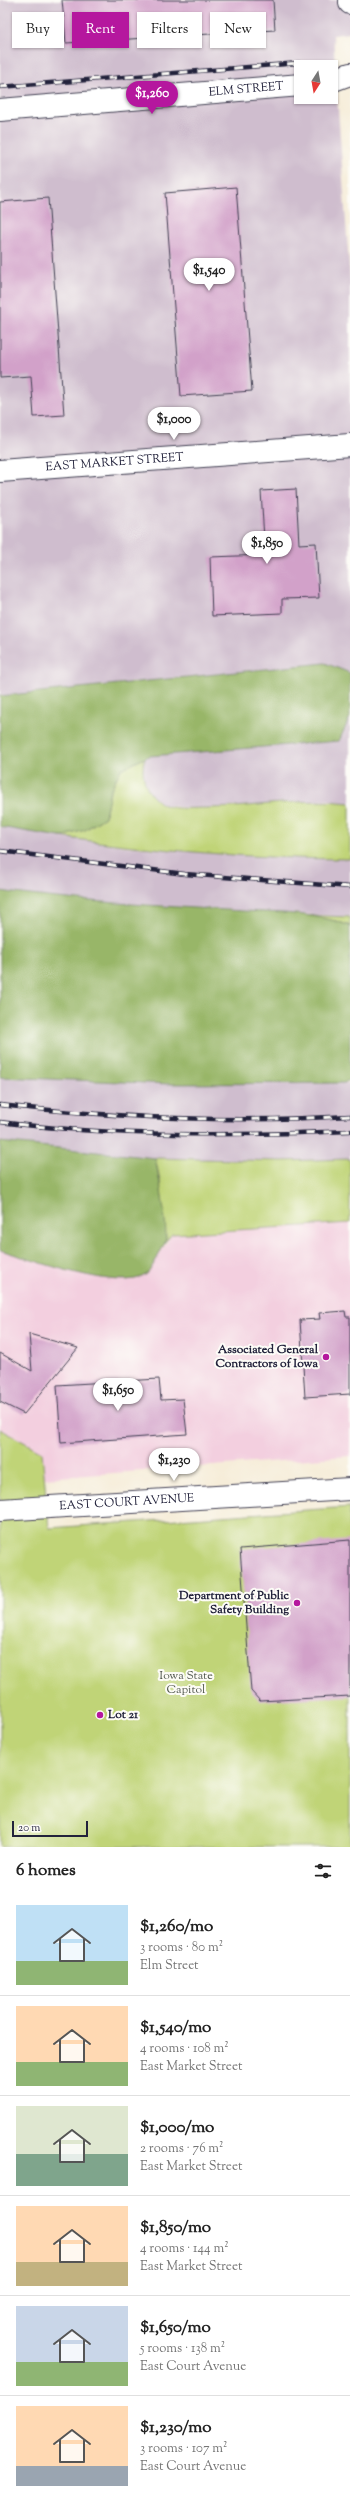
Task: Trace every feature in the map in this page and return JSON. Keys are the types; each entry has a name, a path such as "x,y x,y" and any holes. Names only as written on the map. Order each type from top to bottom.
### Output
{"street":[{"path":"338,79 350,74"},
{"name":"ELM STREET","path":"0,110 294,86"},
{"name":"EAST MARKET STREET","path":"0,471 350,445"},
{"name":"EAST COURT AVENUE","path":"0,1510 350,1489"}],"shaded area":[{"path":"0,0 350,0 350,33 333,35 335,60 294,60 294,104 338,104 350,280 350,673 324,663 0,696"},
{"path":"350,717 350,803 326,800 237,808 188,808 164,805 152,796 143,778 143,764 145,758 149,756 339,741"},
{"path":"0,827 124,846 216,854 350,859 350,917 57,899 0,891"},
{"path":"0,1077 171,1084 350,1083 350,1159 281,1161 155,1158 0,1142"},
{"path":"350,1223 350,1456 45,1478 42,1452 0,1429 0,1250 84,1275 147,1274 172,1234"}],"green space":[{"path":"325,663 350,673 350,717 339,741 149,756 121,769 110,791 105,817 85,830 60,837 0,827 0,696"},
{"path":"145,758 143,771 146,785 153,797 169,807 225,808 314,801 350,803 350,859 314,859 205,853 60,837 85,830 105,817 110,791 121,769"},
{"path":"0,891 113,903 305,915 336,921 350,926 350,1080 344,1083 171,1084 0,1077"},
{"path":"293,915 350,917 350,926 336,921"},
{"path":"0,1142 155,1158 163,1201 166,1236 162,1249 147,1274 135,1279 118,1280 97,1277 52,1266 0,1250"},
{"path":"155,1158 281,1161 350,1159 350,1223 172,1234 166,1241 160,1180"},
{"name":"Iowa State Capitol","path":"0,1429 42,1452 49,1528 350,1507 350,1847 0,1847"}],"building":[{"path":"62,0 273,0 275,30 266,31 266,12 210,12 210,34 202,35 202,12 137,12 137,39 129,39 129,12 72,12 72,43 66,43"},
{"path":"236,187 252,391 181,396 165,193"},
{"path":"48,198 64,415 34,417 31,376 0,378 0,202"},
{"path":"296,489 299,544 316,543 319,598 282,599 282,613 212,616 210,557 265,555 261,491"},
{"name":"Associated General Contractors of Iowa","path":"345,1311 346,1317 350,1317 350,1394 305,1397 300,1320 320,1319 319,1313"},
{"path":"29,1334 78,1348 24,1414 0,1402 0,1353 32,1371"},
{"path":"159,1379 161,1400 183,1399 187,1434 61,1443 57,1385"},
{"name":"Department of Public Safety Building","path":"350,1540 350,1696 260,1701 251,1691 240,1549"}],"railway":[{"path":"0,87 294,63"},
{"path":"0,851 185,874 350,887"},
{"path":"0,1105 87,1113 175,1118 263,1119 350,1116"},
{"path":"0,1122 44,1127 131,1133 263,1134 350,1131"}],"place":[{"name":"Associated General Contractors of Iowa","path":"326,1357"},
{"name":"Department of Public Safety Building","path":"297,1603"},
{"name":"Lot 21","path":"100,1715"}]}
